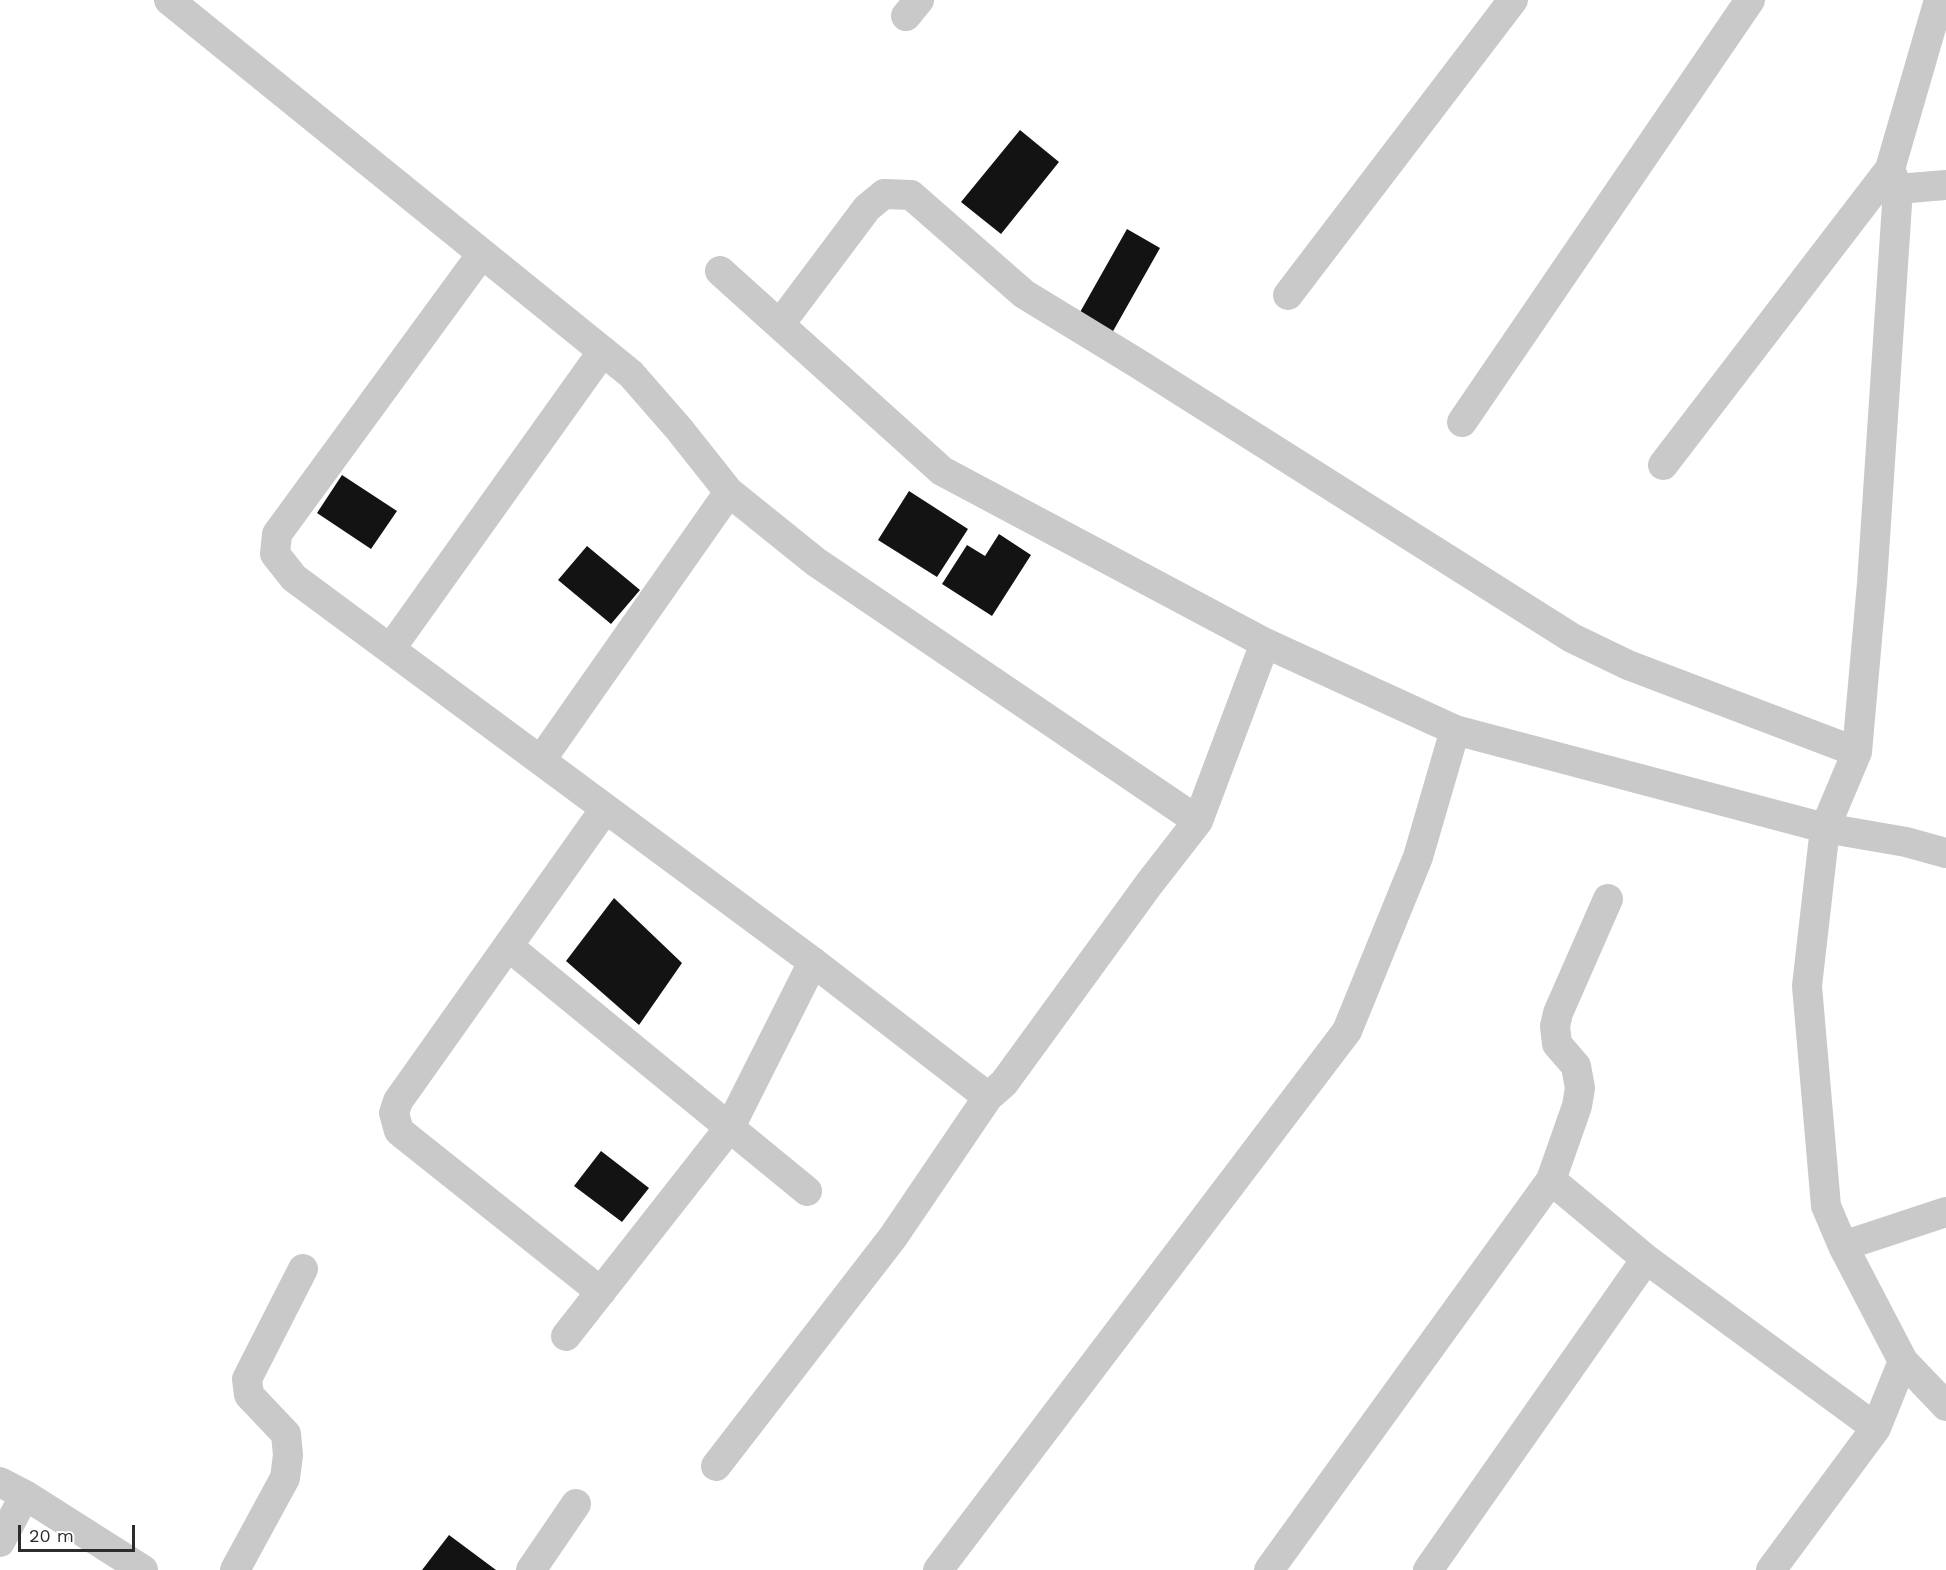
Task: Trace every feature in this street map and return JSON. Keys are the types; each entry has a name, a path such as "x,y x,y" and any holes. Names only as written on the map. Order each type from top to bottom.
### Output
{"street":[{"path":"169,0 481,255 631,374 729,492 816,562 1198,821"},
{"path":"1288,295 1513,0"},
{"path":"1462,422 1750,0"},
{"path":"1939,0 1894,179 1872,583 1857,752 1825,828 1807,986 1826,1206 1843,1246 1903,1361 1941,1402"},
{"path":"1894,179 1946,185"},
{"path":"1663,465 1894,179"},
{"path":"780,324 867,208 884,194 911,195 1024,294 1572,638 1628,665 1857,752"},
{"path":"481,255 277,534 274,554 294,578 392,648 813,962 988,1097"},
{"path":"720,272 942,471 1265,643 1455,730 1825,828 1906,842 1946,853"},
{"path":"392,648 603,351"},
{"path":"541,760 729,492"},
{"path":"716,1466 893,1237 988,1097 1004,1083 1149,884 1198,821 1265,643"},
{"path":"938,1570 1347,1031 1418,857 1455,730"},
{"path":"601,1292 399,1131 393,1113 398,1101 605,809"},
{"path":"1269,1570 1551,1180 1577,1106 1580,1088 1575,1066 1557,1044 1555,1026 1558,1012 1608,899"},
{"path":"508,946 807,1191"},
{"path":"566,1336 730,1127 813,962"},
{"path":"1551,1180 1646,1259 1876,1428"},
{"path":"1843,1246 1946,1212"},
{"path":"1428,1570 1646,1259"},
{"path":"235,1570 285,1478 288,1455 286,1434 249,1395 248,1379 303,1269"},
{"path":"1771,1570 1876,1428 1903,1361"},
{"path":"1941,1402 1946,1368"},
{"path":"0,1542 13,1489 143,1570"},
{"path":"531,1570 576,1504"}],"building":[{"path":"1020,130 1059,162 1001,234 961,202"},
{"path":"1127,229 1160,248 1112,333 1079,314"},
{"path":"342,475 397,511 371,549 317,513"},
{"path":"909,491 968,529 937,577 878,540"},
{"path":"999,534 1031,555 992,616 942,584 967,545 985,556"},
{"path":"587,546 640,590 611,624 558,580"},
{"path":"614,898 682,963 639,1025 566,961"},
{"path":"601,1151 649,1188 622,1222 574,1186"},
{"path":"449,1535 496,1570 422,1570"}]}
